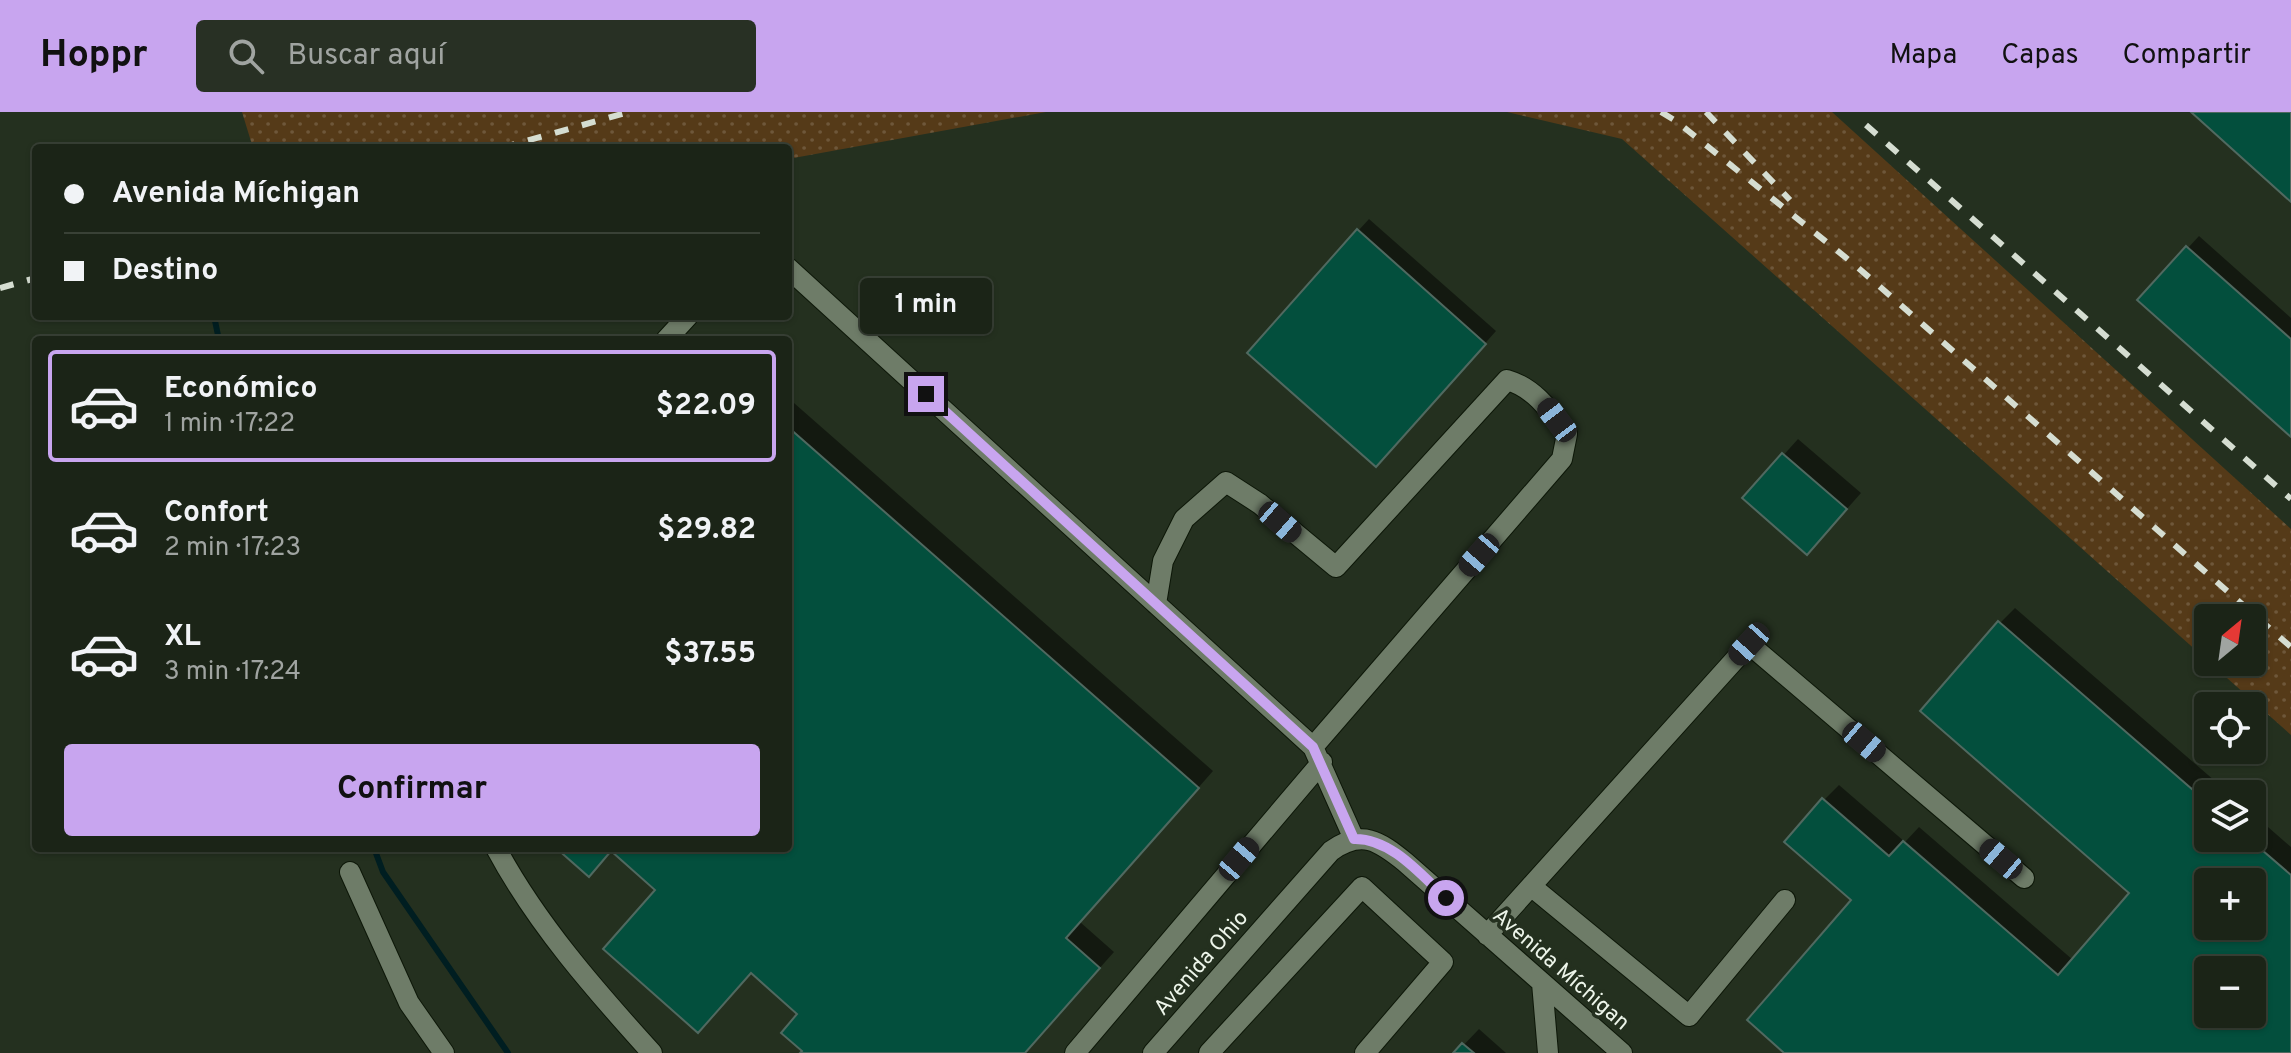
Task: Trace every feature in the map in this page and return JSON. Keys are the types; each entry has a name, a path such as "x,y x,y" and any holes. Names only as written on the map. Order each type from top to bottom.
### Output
{"street":[{"path":"792,272 1318,754 1354,839"},
{"path":"670,336 684,320"},
{"path":"1075,1053 1562,459 1567,434 1547,407 1524,385 1507,380 1336,567 1260,504 1226,482 1184,519 1163,561 1156,604"},
{"path":"1487,935 1749,644 2024,878"},
{"name":"Avenida Míchigan","path":"1354,839 1365,839 1390,849 1622,1053"},
{"name":"Avenida Ohio","path":"1153,1053 1310,873 1331,851 1354,839"},
{"path":"498,852 543,922 652,1053"},
{"path":"350,872 409,1003 444,1053"},
{"path":"1531,886 1689,1016 1785,900"},
{"path":"1209,1053 1362,887 1443,962 1365,1053"},
{"path":"1542,983 1548,1053"}],"shaded area":[{"path":"242,112 1046,112 792,158 792,144 252,144"},
{"path":"1507,112 1832,112 2291,529 2291,735 2266,713 2266,692 2243,692 2225,676 2266,676 2266,604 2194,604 2194,649 1622,139"}],"building":[{"path":"2191,112 2291,112 2291,202"},
{"path":"1357,229 1486,344 1376,467 1247,353"},
{"path":"2186,246 2291,339 2291,437 2137,300"},
{"path":"792,431 1199,788 1066,938 1100,968 1025,1053 800,1053 802,1051 781,1033 797,1014 751,973 698,1033 603,949 655,890 612,852 792,852"},
{"path":"1782,453 1847,509 1807,555 1742,498"},
{"path":"1998,621 2194,791 2194,852 2264,852 2291,875 2291,1053 1784,1053 1747,1020 1851,900 1784,842 1822,798 1889,856 1903,841 2058,975 2129,893 1920,711"},
{"path":"561,852 610,852 589,877"},
{"path":"1462,1043 1474,1053 1453,1053"}],"waterway":[{"path":"215,320 218,336"},
{"path":"376,852 383,872 508,1053"}],"railway":[{"path":"515,144 629,112"},
{"path":"1661,112 1855,265 2291,647"},
{"path":"1706,112 1790,200"},
{"path":"1866,125 2291,499"},
{"path":"0,288 32,279"}],"route":[{"path":"926,394 1313,747 1354,839 1378,842 1390,849 1446,898"}]}
